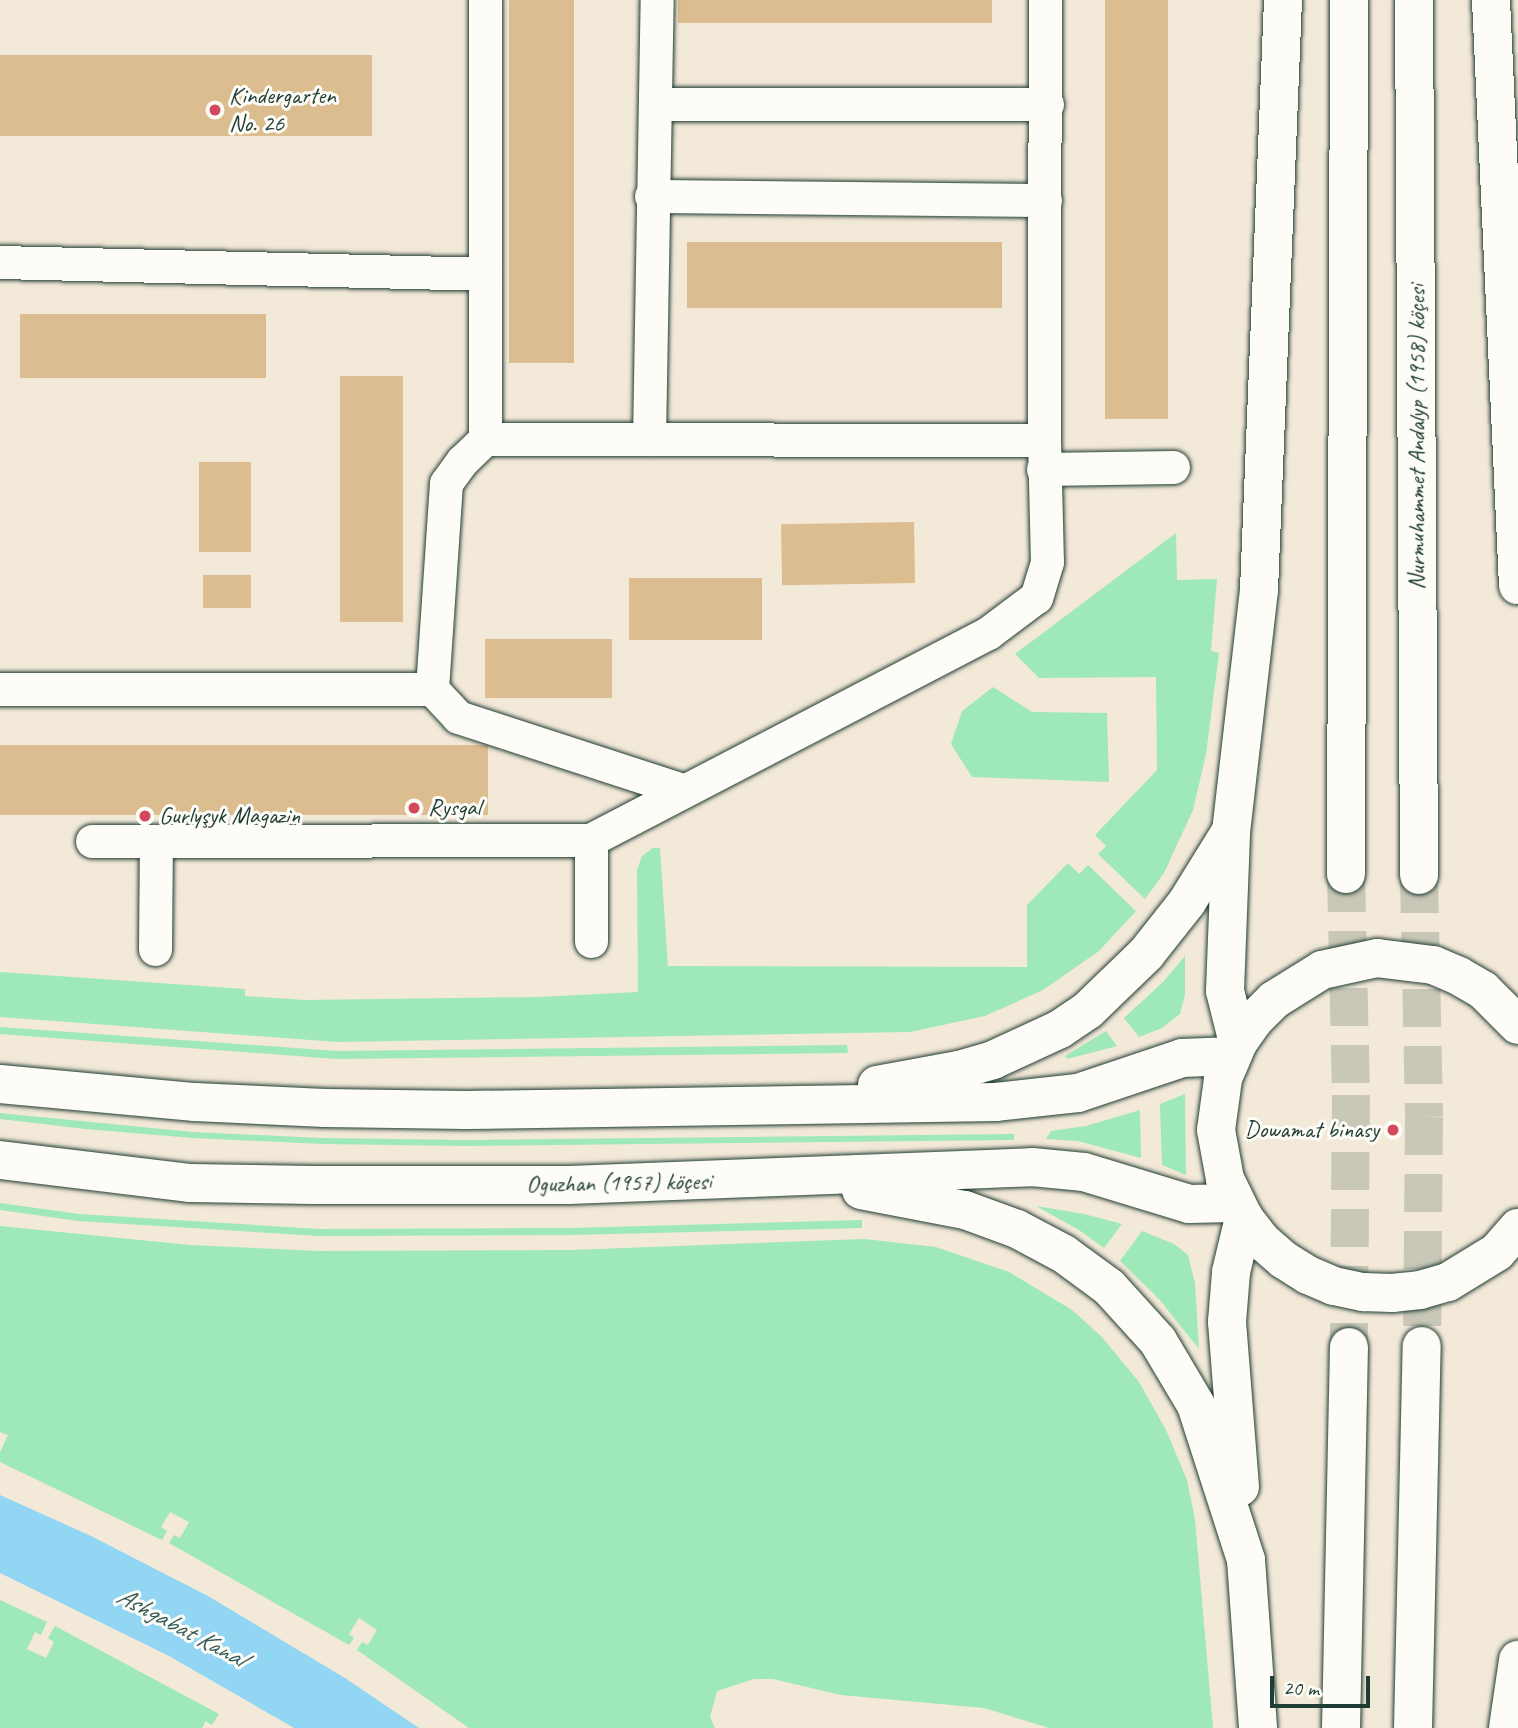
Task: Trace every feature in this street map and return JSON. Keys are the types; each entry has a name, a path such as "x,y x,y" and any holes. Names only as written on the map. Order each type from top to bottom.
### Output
{"main road":[{"path":"1235,1050 1225,991 1231,832 1259,590 1283,0"},
{"path":"1346,874 1349,0"},
{"name":"Nurmuhammet Andalyp (1958) köçesi","path":"1414,0 1419,875"},
{"path":"1491,0 1518,585"},
{"path":"771,1105 959,1070 993,1060 1060,1029 1111,991 1146,954 1187,902 1231,832"},
{"path":"1518,1025 1490,996 1459,975 1433,965 1377,958 1331,968 1296,983 1254,1020 1235,1050 1218,1104 1216,1130 1219,1155 1239,1211 1262,1241 1308,1275 1353,1290 1392,1293 1420,1290 1474,1269 1497,1252 1518,1228"},
{"path":"0,1084 195,1102 325,1108 466,1110 1036,1100 1078,1093 1182,1058 1235,1050"},
{"name":"Oguzhan (1957) köçesi","path":"0,1160 78,1171 204,1183 569,1185 786,1179 982,1167 1032,1167 1084,1172 1189,1204 1239,1211"},
{"path":"786,1179 903,1196 965,1210 1029,1235 1063,1254 1109,1287 1158,1341 1196,1405 1246,1560"},
{"path":"1239,1211 1227,1322 1258,1728"},
{"path":"1413,1728 1422,1346"},
{"path":"1342,1728 1349,1348"},
{"path":"1508,1728 1518,1660"}],"lane":[{"path":"485,0 485,439"},
{"path":"649,439 651,196 657,0"},
{"path":"92,841 592,840 683,790 988,633 1036,597 1047,562 1044,454 1045,0"},
{"path":"655,104 1046,104"},
{"path":"651,196 1045,200"},
{"path":"0,262 485,274"},
{"path":"683,790 458,717 432,689 446,483 462,461 485,439 649,439 1044,454 1173,467"},
{"path":"0,690 432,689"},
{"path":"591,941 592,840"},
{"path":"155,949 156,841"}],"green space":[{"path":"1176,533 1177,580 1217,579 1211,651 1219,653 1206,754 1193,810 1164,873 1145,899 1098,854 1106,846 1095,835 1157,770 1156,677 1039,678 1015,654"},
{"path":"993,687 1032,712 1107,713 1109,782 972,777 951,744 962,711"},
{"path":"653,848 660,848 668,966 1027,967 1027,905 1068,863 1079,874 1088,865 1136,911 1099,951 1043,990 985,1016 910,1032 337,1042 0,1017 0,972 245,989 245,996 304,1000 539,997 638,992 637,870 642,856"},
{"path":"1185,956 1185,994 1180,1014 1162,1028 1139,1037 1124,1018 1164,981"},
{"path":"0,1027 337,1051 847,1045 848,1053 337,1059 0,1034"},
{"path":"1106,1031 1117,1046 1067,1059 1065,1056"},
{"path":"1185,1094 1186,1175 1162,1165 1160,1104"},
{"path":"1140,1110 1141,1158 1078,1141 1046,1139 1051,1131 1086,1126"},
{"path":"0,1113 193,1132 323,1138 466,1140 1014,1134 1014,1140 466,1146 323,1144 193,1138 85,1129 0,1119"},
{"path":"0,1203 79,1214 319,1229 570,1228 862,1220 862,1228 571,1235 319,1236 78,1221 0,1210"},
{"path":"1036,1206 1122,1224 1104,1248 1079,1230"},
{"path":"0,1226 190,1245 319,1251 571,1250 864,1239 936,1247 1009,1272 1072,1310 1102,1337 1139,1382 1166,1430 1187,1480 1195,1519 1213,1728 1049,1728 984,1708 841,1695 773,1679 754,1679 717,1691 710,1717 715,1728 469,1728 357,1650 362,1642 368,1645 377,1630 359,1618 349,1634 354,1638 349,1645 169,1543 174,1535 180,1538 189,1522 170,1512 161,1527 167,1531 162,1540 0,1462 0,1452 8,1435 0,1432"},
{"path":"1142,1231 1174,1244 1188,1255 1195,1283 1199,1349 1159,1299 1120,1261"},
{"path":"0,1600 47,1622 41,1635 35,1632 27,1649 46,1658 54,1642 48,1638 55,1626 219,1714 212,1725 206,1721 202,1728 0,1728"}],"water":[{"name":"Ashgabat Kanal","path":"0,1495 91,1536 208,1596 345,1678 419,1728 294,1728 169,1656 0,1573"}],"building":[{"path":"509,0 574,0 574,363 509,363"},
{"path":"678,0 992,0 992,23 678,23"},
{"path":"1105,0 1168,0 1168,419 1105,419"},
{"path":"0,55 372,55 372,136 0,136"},
{"path":"687,242 1002,242 1002,308 687,308"},
{"path":"20,314 266,314 266,378 20,378"},
{"path":"340,376 403,376 403,622 340,622"},
{"path":"199,462 251,462 251,552 199,552"},
{"path":"914,522 915,583 782,585 781,524"},
{"path":"203,575 251,575 251,608 203,608"},
{"path":"629,578 762,578 762,640 629,640"},
{"path":"485,639 612,639 612,698 485,698"},
{"path":"0,745 488,745 488,815 0,815"}],"tunnel":[{"path":"1346,874 1351,1095 1349,1347"},
{"path":"1419,875 1424,1117 1422,1346"}],"place":[{"name":"Kindergarten No. 26","path":"215,110"},
{"name":"Rysgal","path":"414,808"},
{"name":"Gurlyşyk Magazin","path":"145,816"},
{"name":"Dowamat binasy","path":"1393,1130"}]}
